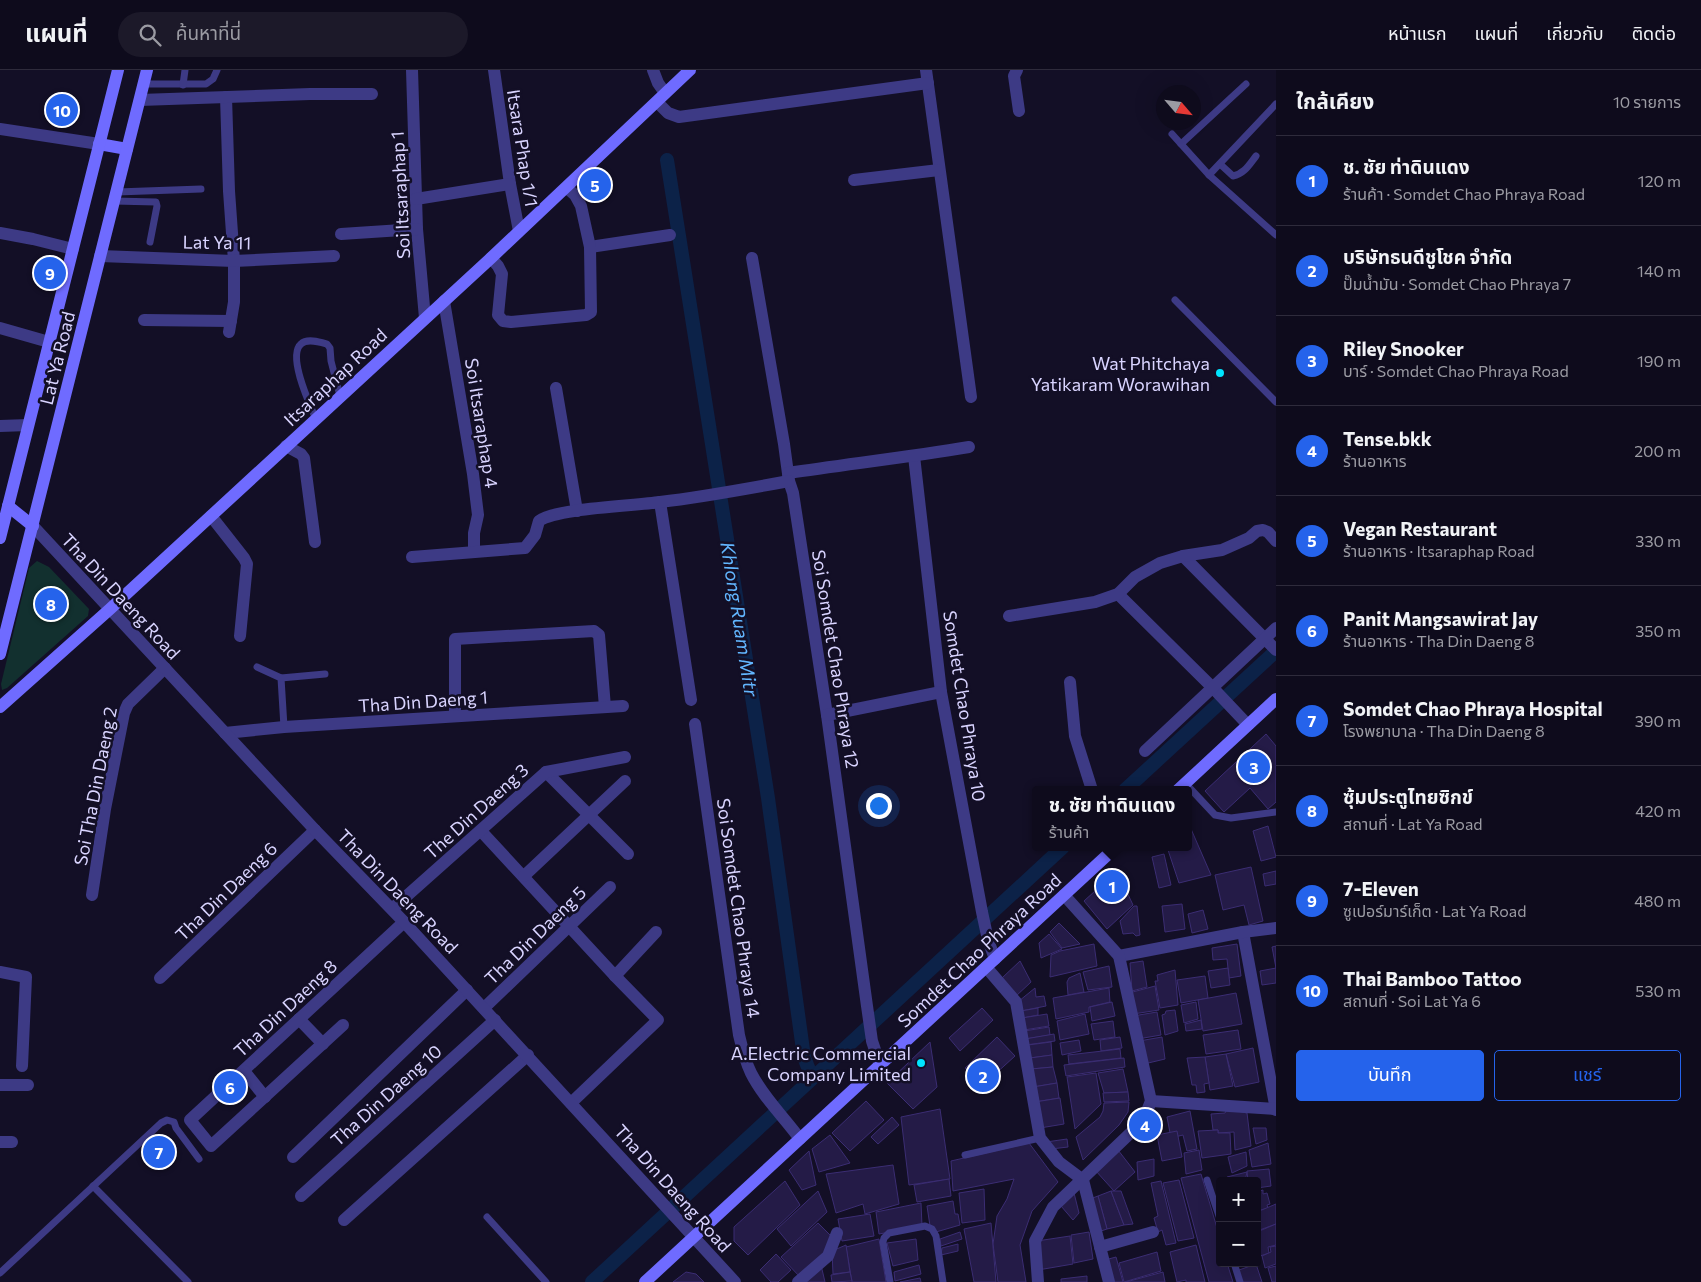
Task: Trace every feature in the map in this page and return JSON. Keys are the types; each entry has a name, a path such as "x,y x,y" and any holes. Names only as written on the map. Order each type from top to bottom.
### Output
{"main road":[{"name":"Lat Ya Road","path":"0,538 118,70"},
{"name":"Lat Ya Road","path":"0,654 147,70"},
{"name":"Itsaraphap Road","path":"0,707 110,609 567,188 690,70"},
{"path":"99,144 127,149"},
{"path":"8,506 33,526"},
{"path":"1182,786 1276,699"},
{"name":"Somdet Chao Phraya Road","path":"645,1282 1112,851"}],"street":[{"name":"Soi Itsaraphap 1","path":"412,70 417,229 425,318"},
{"name":"Itsara Phap 1/1","path":"494,70 510,184 519,231"},
{"path":"653,70 668,114 679,117 928,83"},
{"path":"926,70 971,397"},
{"path":"1017,70 1014,76 1019,111"},
{"path":"140,100 372,94"},
{"path":"144,320 230,326 234,302 234,261 229,191 226,97"},
{"path":"0,129 99,144"},
{"path":"854,180 939,170"},
{"path":"416,199 510,184"},
{"path":"491,258 502,274 498,315 503,321 511,322 586,315 590,312 592,307 590,247 581,206 567,188"},
{"path":"341,234 417,229"},
{"path":"0,232 33,238 72,249"},
{"path":"590,247 670,235"},
{"name":"Lat Ya 11","path":"100,256 234,261 334,256"},
{"name":"Soi Somdet Chao Phraya 12","path":"752,258 788,477 793,493 827,715 872,1041 880,1065"},
{"name":"Soi Itsaraphap 4","path":"444,301 478,515 474,533 474,552"},
{"path":"0,328 49,342"},
{"path":"556,388 577,511"},
{"path":"0,426 28,425"},
{"path":"286,446 302,454 304,458 315,542"},
{"path":"412,557 525,548 535,535 539,521 542,518 577,511 720,493 852,463 969,447"},
{"name":"Somdet Chao Phraya 10","path":"914,456 941,692 988,940 990,963"},
{"path":"660,502 691,700"},
{"path":"211,516 244,558 246,564 240,636"},
{"name":"Tha Din Daeng Road","path":"33,526 315,830 392,909 528,1055 735,1282"},
{"path":"1009,616 1095,602 1118,594 1135,577 1160,563 1183,556 1222,550 1263,530 1268,532 1276,541"},
{"path":"1183,556 1271,644"},
{"path":"1118,594 1248,726"},
{"path":"1145,751 1271,644 1276,628"},
{"path":"455,716 455,639 594,630 599,635 604,707"},
{"name":"Soi Tha Din Daeng 2","path":"92,895 124,713 128,704 165,668"},
{"path":"1070,682 1076,736 1091,786"},
{"path":"827,715 941,692"},
{"name":"Tha Din Daeng 1","path":"225,733 284,727 623,706"},
{"name":"Soi Somdet Chao Phraya 14","path":"695,724 739,1035 744,1056 751,1074 773,1106 800,1139"},
{"name":"The Din Daeng 3","path":"392,909 546,772 625,757"},
{"path":"546,772 628,854"},
{"path":"524,876 625,781"},
{"name":"Tha Din Daeng 6","path":"160,978 315,830"},
{"path":"481,831 658,1020 571,1103"},
{"name":"Tha Din Daeng 5","path":"484,1008 610,886"},
{"path":"1038,1282 1036,1241 1053,1207 1143,1121 1151,1101 1119,956 1064,895"},
{"name":"Tha Din Daeng 8","path":"265,1096 211,1146 190,1120 404,922"},
{"path":"1119,956 1244,932 1276,928"},
{"path":"615,976 656,932"},
{"path":"1151,1101 1276,1109 1244,932"},
{"path":"990,963 1016,1002 1040,1138 1059,1162 1083,1180 1109,1282"},
{"path":"0,972 26,977 22,1066"},
{"path":"293,1157 467,990"},
{"path":"299,1019 323,1044"},
{"name":"Tha Din Daeng 10","path":"301,1196 495,1020"},
{"path":"244,1070 265,1096 343,1025"},
{"path":"344,1220 528,1055"},
{"path":"0,1085 28,1084"},
{"path":"1100,1247 1153,1232"},
{"path":"798,1282 828,1256 837,1233"}],"lane":[{"path":"183,85 185,70"},
{"path":"144,84 208,84 213,79 217,70"},
{"path":"1181,144 1246,84"},
{"path":"1209,175 1276,104"},
{"path":"1172,134 1209,175 1276,235"},
{"path":"1220,164 1233,176 1239,175 1243,173 1256,156"},
{"path":"115,196 201,189"},
{"path":"115,196 156,202 157,206 150,242"},
{"path":"1175,300 1276,402"},
{"path":"316,419 298,370 297,349 301,343 308,341 328,344 340,396"},
{"path":"257,667 281,678 325,674"},
{"path":"281,678 284,727"},
{"path":"1192,795 1215,815 1231,818 1276,812"},
{"path":"0,1273 161,1123 167,1120 174,1122 176,1128 198,1159"},
{"path":"965,1155 1040,1138"},
{"path":"1207,1180 1216,1207"},
{"path":"93,1186 188,1282"},
{"path":"486,1217 546,1282"},
{"path":"890,1282 883,1242 884,1238 889,1233 925,1226 932,1229 936,1236 943,1282"},
{"path":"1235,1267 1240,1282"}],"green space":[{"path":"37,561 49,567 89,609 88,616 7,688 2,690 1,684 29,568"}],"building":[{"path":"49,594 61,607 52,615 41,602"},
{"path":"1266,734 1276,746 1276,802 1268,809 1250,788 1224,812 1205,791"},
{"path":"1268,826 1276,857 1261,861 1253,831"},
{"path":"1192,831 1211,875 1179,883 1168,851 1192,851"},
{"path":"1164,854 1171,885 1159,888 1152,857"},
{"path":"1251,867 1263,921 1249,925 1244,905 1223,910 1215,875"},
{"path":"1117,871 1133,905 1107,929 1084,901"},
{"path":"1276,871 1276,884 1265,886 1263,874"},
{"path":"1182,904 1185,929 1165,932 1162,906"},
{"path":"1134,906 1137,906 1140,935 1136,936 1133,933 1123,934 1120,921"},
{"path":"1203,910 1208,929 1192,933 1188,914"},
{"path":"1059,923 1080,944 1062,948 1050,932"},
{"path":"1049,934 1062,949 1041,958 1039,943"},
{"path":"1094,944 1097,966 1050,977 1051,955 1060,951"},
{"path":"1237,944 1241,976 1229,978 1227,959 1213,960 1212,948"},
{"path":"1276,946 1276,968 1272,947"},
{"path":"1020,961 1031,982 1015,997 1002,978"},
{"path":"1143,961 1147,987 1132,991 1130,963"},
{"path":"1109,966 1112,987 1088,990 1083,972"},
{"path":"1228,968 1230,985 1211,988 1208,971"},
{"path":"1276,968 1276,983 1262,985 1260,971"},
{"path":"1175,970 1178,1005 1160,1008 1155,981 1158,981 1157,975"},
{"path":"1080,973 1084,992 1068,995 1067,982 1069,978"},
{"path":"1205,976 1208,998 1181,1003 1177,980"},
{"path":"1155,986 1159,1010 1133,1014 1129,993"},
{"path":"1035,988 1036,997 1044,996 1046,1006 1021,1011 1019,1001"},
{"path":"1109,988 1110,1002 1089,1007 1089,1012 1056,1019 1053,998"},
{"path":"1236,993 1242,1024 1203,1031 1198,1000"},
{"path":"1112,1002 1115,1016 1092,1021 1090,1007"},
{"path":"1196,1002 1198,1019 1184,1023 1181,1005"},
{"path":"982,1008 993,1020 960,1051 949,1038"},
{"path":"1038,1008 1038,1015 1022,1018 1021,1011"},
{"path":"1175,1010 1178,1031 1165,1035 1162,1015 1166,1011"},
{"path":"1157,1012 1161,1035 1138,1039 1133,1016"},
{"path":"1047,1014 1049,1026 1024,1030 1022,1018"},
{"path":"1085,1014 1089,1034 1060,1040 1057,1021"},
{"path":"1201,1020 1202,1029 1186,1031 1185,1024"},
{"path":"1113,1021 1115,1037 1094,1040 1091,1024"},
{"path":"1049,1027 1050,1035 1025,1039 1024,1031"},
{"path":"1238,1030 1241,1049 1206,1054 1203,1035"},
{"path":"1054,1034 1055,1041 1026,1045 1025,1039"},
{"path":"997,1037 1015,1056 982,1086 965,1068"},
{"path":"1120,1037 1122,1048 1101,1051 1100,1040"},
{"path":"1162,1037 1165,1059 1144,1064 1139,1041"},
{"path":"1079,1040 1081,1051 1062,1055 1060,1043"},
{"name":"A.Electric Commercial Company Limited","path":"930,1042 937,1087 913,1109 887,1083"},
{"path":"1051,1042 1052,1055 1030,1058 1028,1045"},
{"path":"1253,1048 1259,1082 1235,1087 1226,1054"},
{"path":"1120,1049 1121,1058 1069,1064 1068,1055"},
{"path":"1226,1054 1233,1086 1210,1090 1205,1057"},
{"path":"1052,1055 1053,1067 1031,1069 1030,1058"},
{"path":"1205,1057 1209,1083 1204,1084 1205,1092 1197,1093 1196,1085 1192,1085 1187,1058"},
{"path":"1124,1058 1125,1067 1066,1076 1064,1065"},
{"path":"1053,1067 1057,1083 1033,1087 1031,1069"},
{"path":"1123,1069 1128,1092 1104,1093 1098,1073"},
{"path":"1096,1073 1101,1104 1075,1129 1067,1077"},
{"path":"1057,1083 1059,1098 1035,1102 1033,1087"},
{"path":"1128,1092 1129,1101 1104,1102 1103,1093"},
{"path":"1060,1098 1064,1124 1040,1128 1035,1102"},
{"path":"866,1101 884,1120 850,1151 832,1133"},
{"path":"1129,1102 1128,1112 1119,1125 1083,1160 1076,1137 1100,1117 1104,1103"},
{"path":"940,1109 950,1179 909,1185 901,1117"},
{"path":"1227,1109 1247,1113 1251,1146 1235,1150 1234,1132 1218,1133 1218,1130 1213,1130 1211,1114 1225,1113"},
{"path":"1190,1111 1197,1149 1187,1151 1183,1135 1171,1138 1167,1117"},
{"path":"892,1117 899,1125 878,1144 871,1137"},
{"path":"1253,1128 1266,1128 1267,1140 1256,1144"},
{"path":"1218,1130 1218,1133 1230,1133 1231,1154 1202,1158 1198,1131"},
{"path":"1177,1131 1182,1157 1162,1161 1157,1135"},
{"path":"830,1135 850,1163 819,1172 812,1149"},
{"path":"1067,1139 1068,1147 1051,1149 1046,1142"},
{"path":"1029,1143 1058,1182 1032,1211 1020,1245 1026,1282 998,1282 993,1244 997,1216 1007,1199 1014,1179 953,1191 951,1161"},
{"path":"1268,1143 1271,1164 1252,1167 1249,1150"},
{"path":"1118,1150 1135,1172 1114,1191 1095,1170"},
{"path":"1199,1150 1202,1170 1186,1174 1184,1153"},
{"path":"809,1151 816,1185 802,1190 789,1170"},
{"path":"1246,1152 1247,1166 1232,1173 1228,1157"},
{"path":"1154,1159 1154,1176 1138,1180 1137,1162"},
{"path":"893,1165 899,1204 865,1214 863,1204 836,1213 826,1174"},
{"path":"1269,1169 1271,1186 1261,1187 1261,1177 1248,1177 1247,1171"},
{"path":"1247,1172 1246,1177 1227,1177"},
{"path":"1201,1174 1216,1225 1216,1267 1228,1267 1233,1282 1209,1282 1181,1178"},
{"path":"949,1179 951,1196 917,1202 914,1185"},
{"path":"1179,1180 1194,1238 1178,1241 1163,1183"},
{"path":"785,1181 800,1205 748,1255 734,1241 734,1227"},
{"path":"1161,1181 1176,1243 1166,1245 1162,1230 1158,1232 1154,1218 1158,1216 1151,1183"},
{"path":"984,1189 985,1220 962,1223 959,1193"},
{"path":"1263,1190 1263,1194 1267,1193 1270,1204 1267,1205 1268,1208 1261,1210 1261,1191"},
{"path":"818,1191 827,1212 791,1246 777,1229"},
{"path":"1111,1191 1124,1225 1107,1229 1098,1196"},
{"path":"1111,1191 1121,1191 1133,1224 1124,1225"},
{"path":"1074,1193 1079,1213 1073,1220 1061,1206"},
{"path":"1098,1196 1107,1229 1098,1232 1090,1199"},
{"path":"953,1201 955,1214 958,1214 960,1225 936,1232 930,1226 927,1206"},
{"path":"921,1203 922,1226 879,1234 876,1212"},
{"path":"1276,1204 1276,1224 1261,1230 1261,1210"},
{"path":"870,1214 874,1236 842,1241 838,1219"},
{"path":"818,1223 831,1236 827,1254 801,1278 781,1257"},
{"path":"991,1223 996,1282 974,1282 964,1229"},
{"path":"1276,1224 1276,1245 1268,1247 1269,1253 1261,1256 1261,1230"},
{"path":"960,1232 962,1239 941,1246 940,1239"},
{"path":"1089,1232 1093,1259 1074,1263 1071,1235"},
{"path":"1070,1236 1073,1264 1038,1270 1037,1241"},
{"path":"879,1239 886,1282 852,1282 846,1247"},
{"path":"916,1239 918,1260 893,1266 887,1243"},
{"path":"958,1244 958,1251 941,1255 942,1248"},
{"path":"846,1245 850,1272 833,1274 832,1251"},
{"path":"1196,1245 1205,1282 1186,1282 1186,1280 1177,1282 1170,1252"},
{"path":"1276,1246 1276,1264 1265,1268 1262,1256 1271,1252 1270,1247"},
{"path":"1157,1252 1161,1271 1124,1282 1119,1263"},
{"path":"776,1254 791,1270 778,1282 771,1282 760,1270"},
{"path":"1116,1257 1123,1282 1110,1282 1105,1260"},
{"path":"821,1265 825,1282 803,1282"},
{"path":"919,1265 921,1274 895,1281 894,1272"},
{"path":"1276,1266 1276,1282 1272,1282 1268,1268"},
{"path":"1248,1267 1257,1267 1262,1282 1242,1282 1239,1270"},
{"path":"686,1272 696,1274 704,1282 673,1282"},
{"path":"850,1272 852,1281 832,1282 831,1275"},
{"path":"1163,1272 1165,1282 1126,1282"},
{"path":"1087,1276 1087,1282 1061,1282 1061,1279"},
{"path":"920,1278 921,1282 900,1282"}],"waterway":[{"name":"Khlong Ruam Mitr","path":"667,160 768,798 804,1057 809,1070 815,1076"},
{"path":"1129,786 1276,651"},
{"path":"592,1282 1059,851"}],"place":[{"name":"Thai Bamboo Tattoo","path":"62,110"},
{"name":"Vegan Restaurant","path":"595,185"},
{"name":"7-Eleven","path":"50,273"},
{"name":"Wat Phitchaya Yatikaram Worawihan","path":"1220,373"},
{"name":"ซุ้มประตูไทยซิกข์","path":"51,604"},
{"name":"Riley Snooker","path":"1254,767"},
{"name":"ช. ชัย ท่าดินแดง","path":"1112,886"},
{"name":"A.Electric Commercial Company Limited","path":"921,1063"},
{"name":"บริษัทธนดีชูโชค จำกัด","path":"983,1076"},
{"name":"Panit Mangsawirat Jay","path":"230,1087"},
{"name":"Tense.bkk","path":"1145,1125"},
{"name":"Somdet Chao Phraya Hospital","path":"159,1152"}]}
